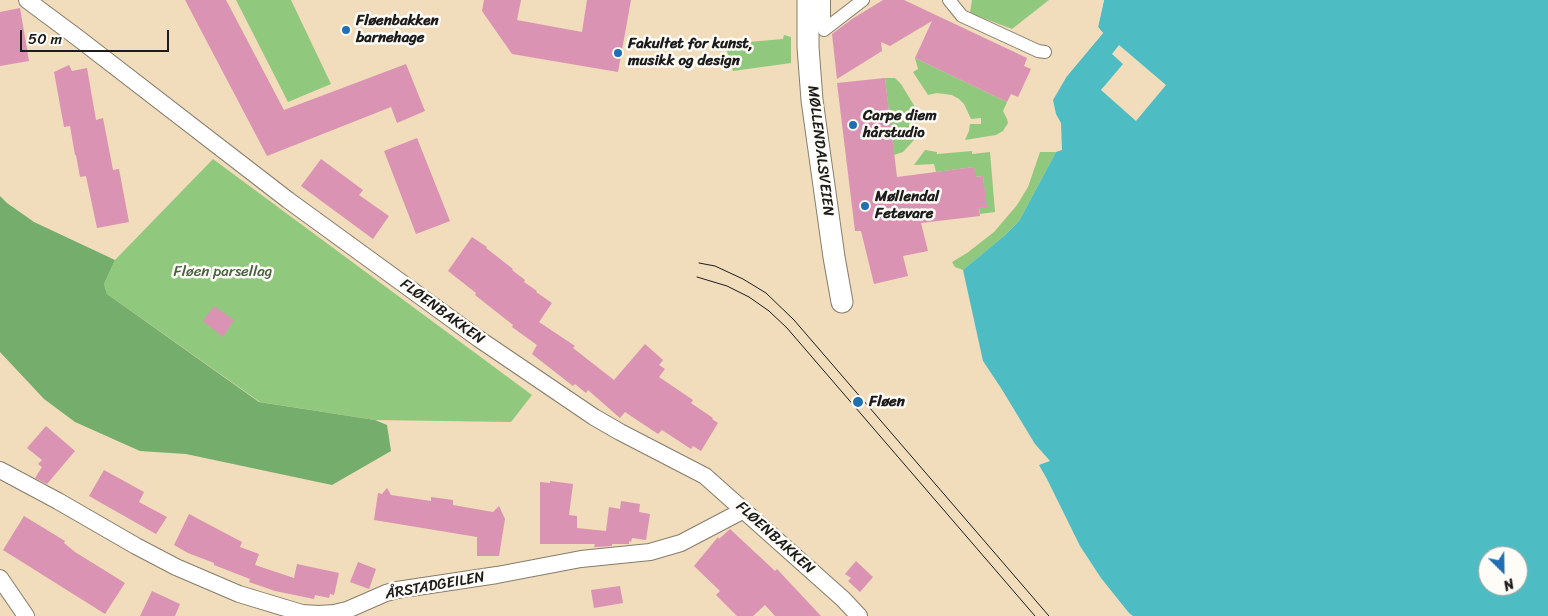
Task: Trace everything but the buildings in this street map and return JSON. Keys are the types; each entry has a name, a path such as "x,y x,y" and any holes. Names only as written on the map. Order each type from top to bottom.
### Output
{"street":[{"name":"FLØENBAKKEN","path":"27,0 136,82 258,178 479,339 594,417 704,476 843,599 859,616"},
{"name":"MØLLENDALSVEIEN","path":"808,0 808,47 812,100 842,302"},
{"path":"824,0 824,30 863,0"},
{"path":"949,0 962,16 1038,51 1045,52"},
{"name":"ÅRSTADGEILEN","path":"0,470 176,567 239,594 302,613 319,614 346,610 397,590 497,575 581,559 650,552 681,543 744,510"},
{"path":"0,578 26,616"}],"green space":[{"path":"236,0 291,0 331,84 288,102"},
{"path":"972,0 1049,0 1012,29 970,13"},
{"path":"784,35 791,37 791,63 733,71 725,44 783,39"},
{"path":"915,58 1007,102 1003,111 1008,123 1003,131 996,135 965,140 970,124 981,124 981,118 971,119 964,104 952,95 937,93 928,95 913,72 918,69"},
{"path":"885,78 895,78 901,84 915,107 910,116 909,127 914,140 903,152 894,155"},
{"path":"925,150 937,152 937,154 972,151 972,154 990,152 995,212 980,214 979,207 986,207 983,176 975,177 974,167 936,172 934,164 914,165"},
{"path":"1040,152 1056,152 1019,221 1003,237 963,270 955,267 952,262 994,232 1017,205 1028,187"},
{"name":"Fløen parsellag","path":"213,159 532,395 511,422 375,420 260,402 107,294 104,284 115,260"},
{"path":"0,196 34,222 115,260 104,284 107,294 259,402 375,420 387,425 391,451 332,485 186,454 140,451 75,422 44,399 0,352"}],"water":[{"path":"1104,0 1548,0 1548,616 1133,616 1101,578 1080,546 1039,465 1050,461 1035,444 983,361 963,270 1019,221 1056,152 1062,150 1061,123 1056,114 1053,100 1067,76 1103,33 1098,27"}],"pier":[{"path":"1101,0 1104,0 1098,27 1103,33 1067,76 1064,76 1100,33 1095,27"},
{"path":"1119,45 1166,85 1136,121 1101,90 1123,64 1112,54"}],"tram line":[{"path":"699,263 715,266 743,279 766,293 794,320 1049,616"},
{"path":"697,277 727,286 749,297 769,311 787,328 1035,616"}],"place":[{"name":"Fløenbakken barnehage","path":"346,30"},
{"name":"Fakultet for kunst, musikk og design","path":"618,53"},
{"name":"Carpe diem hårstudio","path":"853,125"},
{"name":"Møllendal Fetevare","path":"865,206"},
{"name":"Fløen","path":"858,402"}]}
